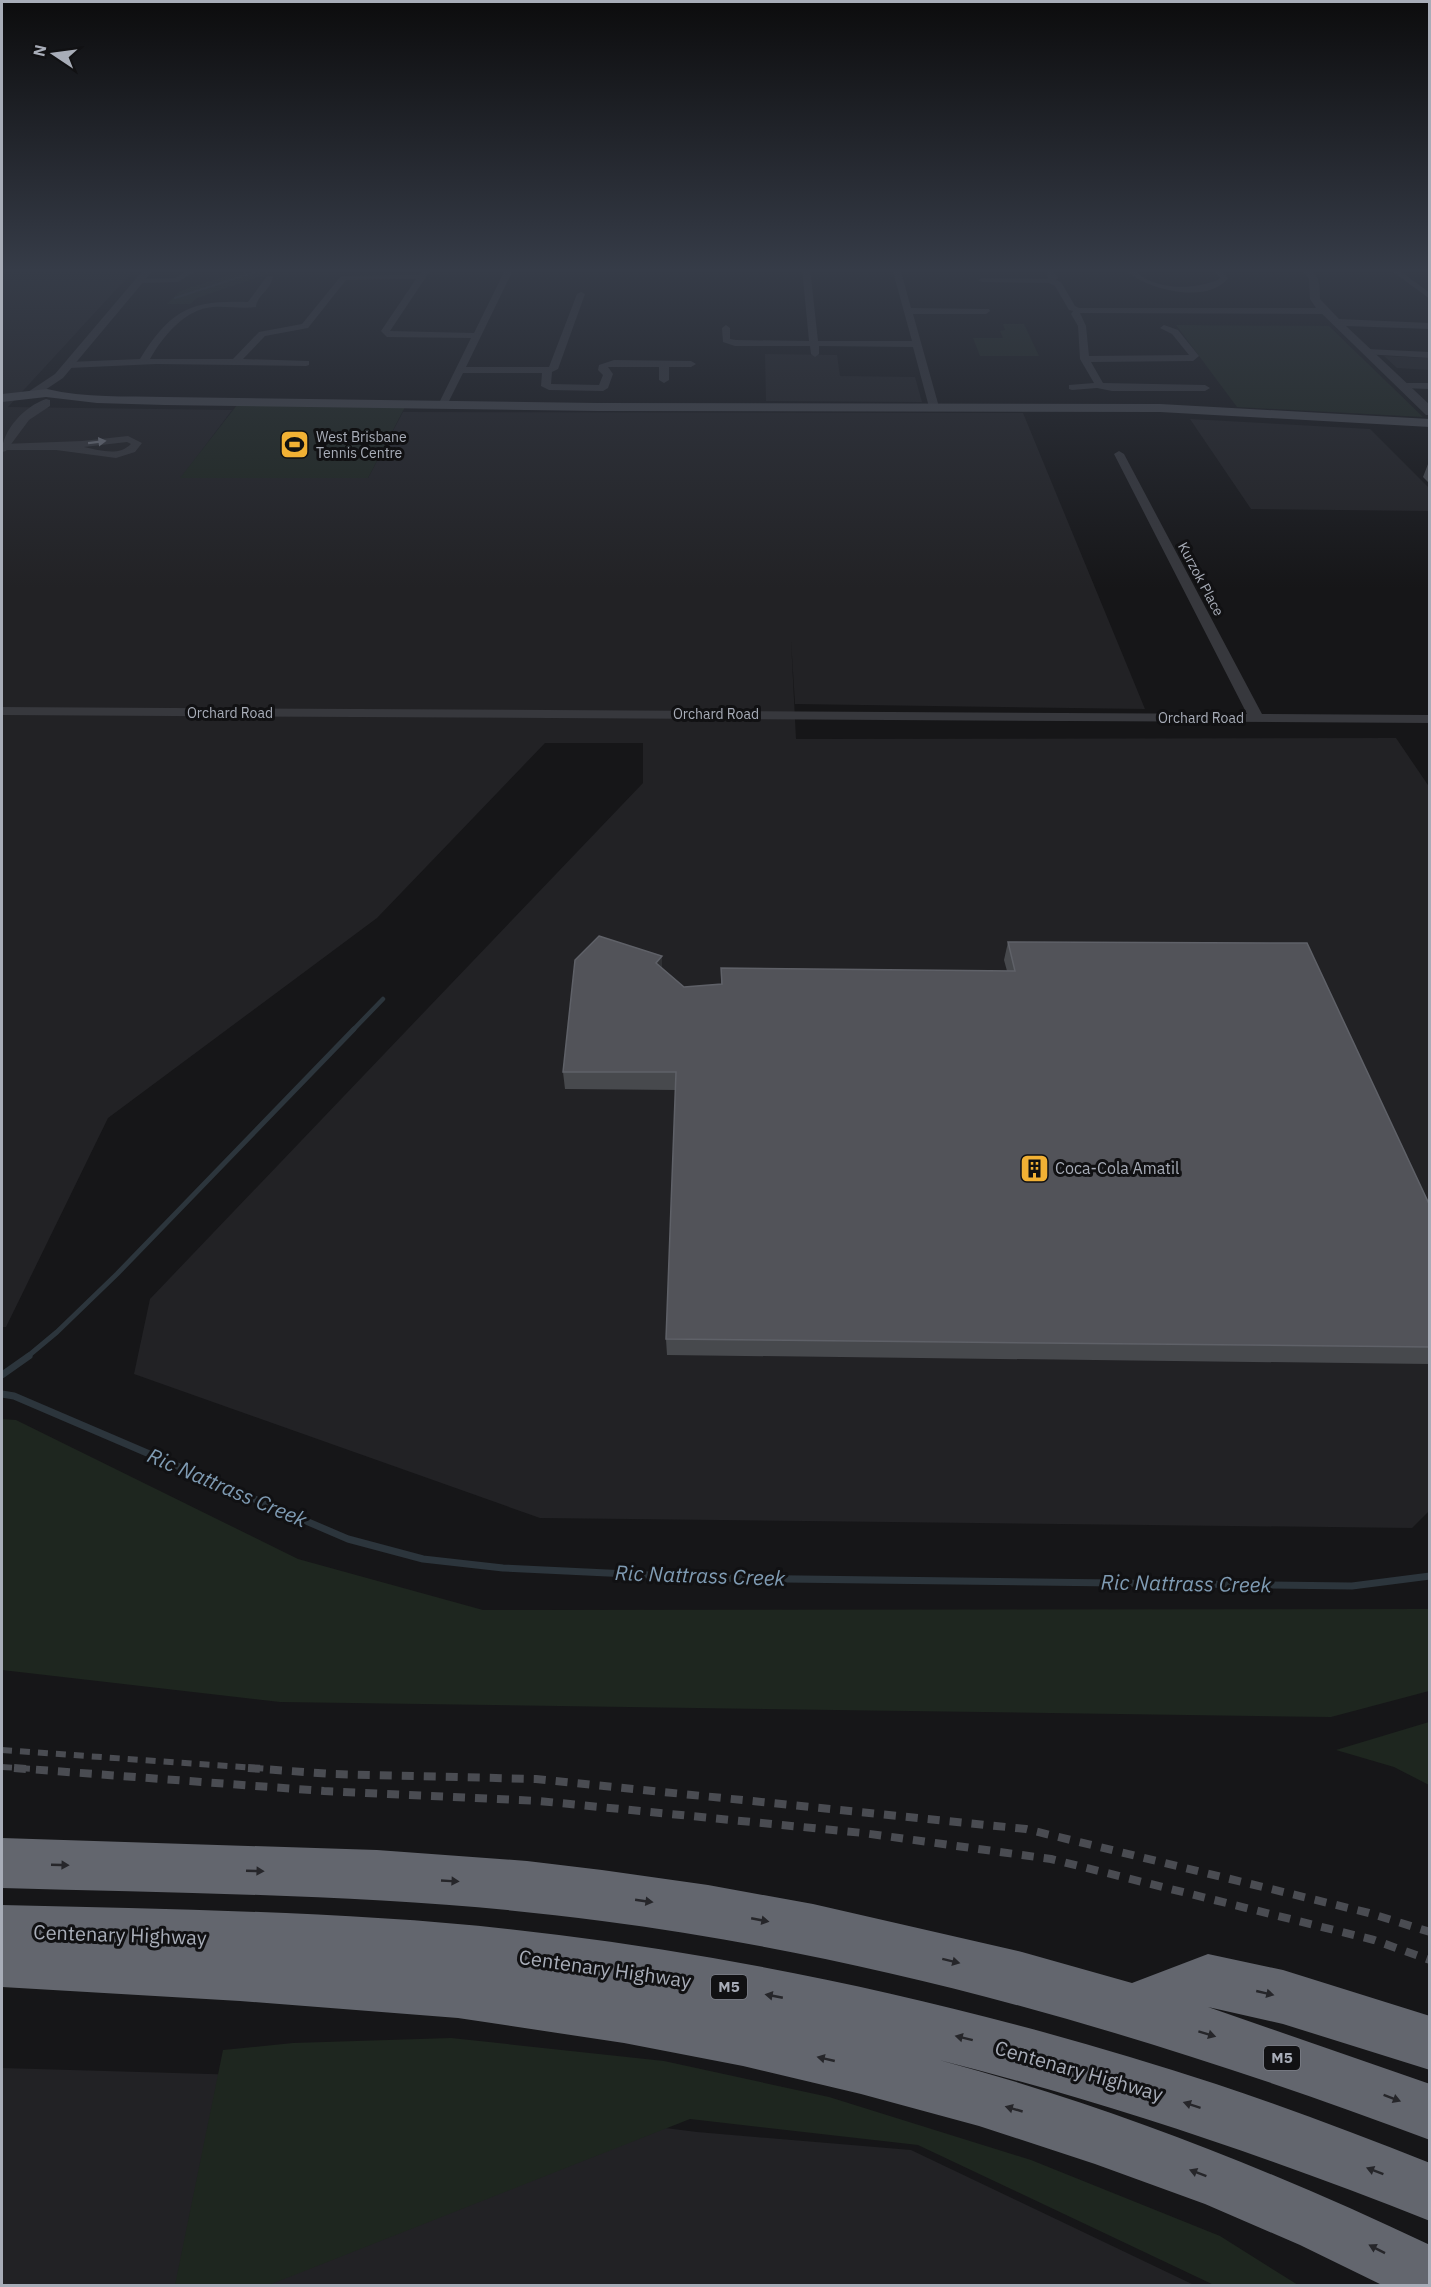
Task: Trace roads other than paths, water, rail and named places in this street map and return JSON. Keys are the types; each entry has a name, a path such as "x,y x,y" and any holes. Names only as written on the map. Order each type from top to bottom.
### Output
{"highway":[{"name":"M5","path":"2,1863 356,1875 493,1883 600,1894 702,1909 858,1941 1048,1986 1261,2051 1430,2112"},
{"name":"Centenary Highway","path":"2,1931 405,1946 556,1961 697,1981 840,2008 966,2038 1096,2073 1261,2128 1430,2192"},
{"path":"2,1960 333,1981 502,1996 625,2016 752,2041 883,2072 1023,2111 1135,2149 1241,2189 1364,2243 1430,2276"},
{"path":"1131,2010 1208,1980 1283,1997 1430,2043"}],"main road":[{"path":"2,399 27,403 52,398 738,409 847,406 1183,409 1430,423"}],"street":[{"path":"444,403 458,375"},
{"path":"547,375 547,388 596,389 606,386 608,375"},
{"path":"664,375 664,380"},
{"path":"925,375 934,407"},
{"path":"1093,375 1098,385"},
{"path":"1391,375 1430,412"},
{"path":"52,398 59,376"},
{"path":"2,447 27,403 59,376"},
{"path":"1072,387 1098,385 1112,388 1205,388"},
{"path":"1403,386 1430,386"},
{"path":"2,447 128,439 137,443 126,452 107,455 76,448 39,446"},
{"name":"Kurzok Place","path":"1119,454 1257,718"},
{"name":"Orchard Road","path":"2,711 1430,719"}],"waterway":[{"path":"353,1030 383,999"},
{"path":"27,1357 57,1332 117,1274 354,1029"},
{"path":"2,1375 29,1356"},
{"name":"Ric Nattrass Creek","path":"2,1394 14,1396 348,1539 423,1559 503,1568 712,1578 1352,1586 1430,1576"}],"railway":[{"path":"2,1750 269,1769"},
{"path":"2,1767 34,1769"},
{"path":"14,1768 324,1791 539,1801 863,1833 1051,1859 1374,1940 1430,1960"},
{"path":"248,1768 332,1774 536,1779 1026,1829 1369,1913 1430,1932"}],"place":[{"name":"West Brisbane Tennis Centre","path":"295,445"},
{"name":"Coca-Cola Amatil","path":"1034,1168"}]}
